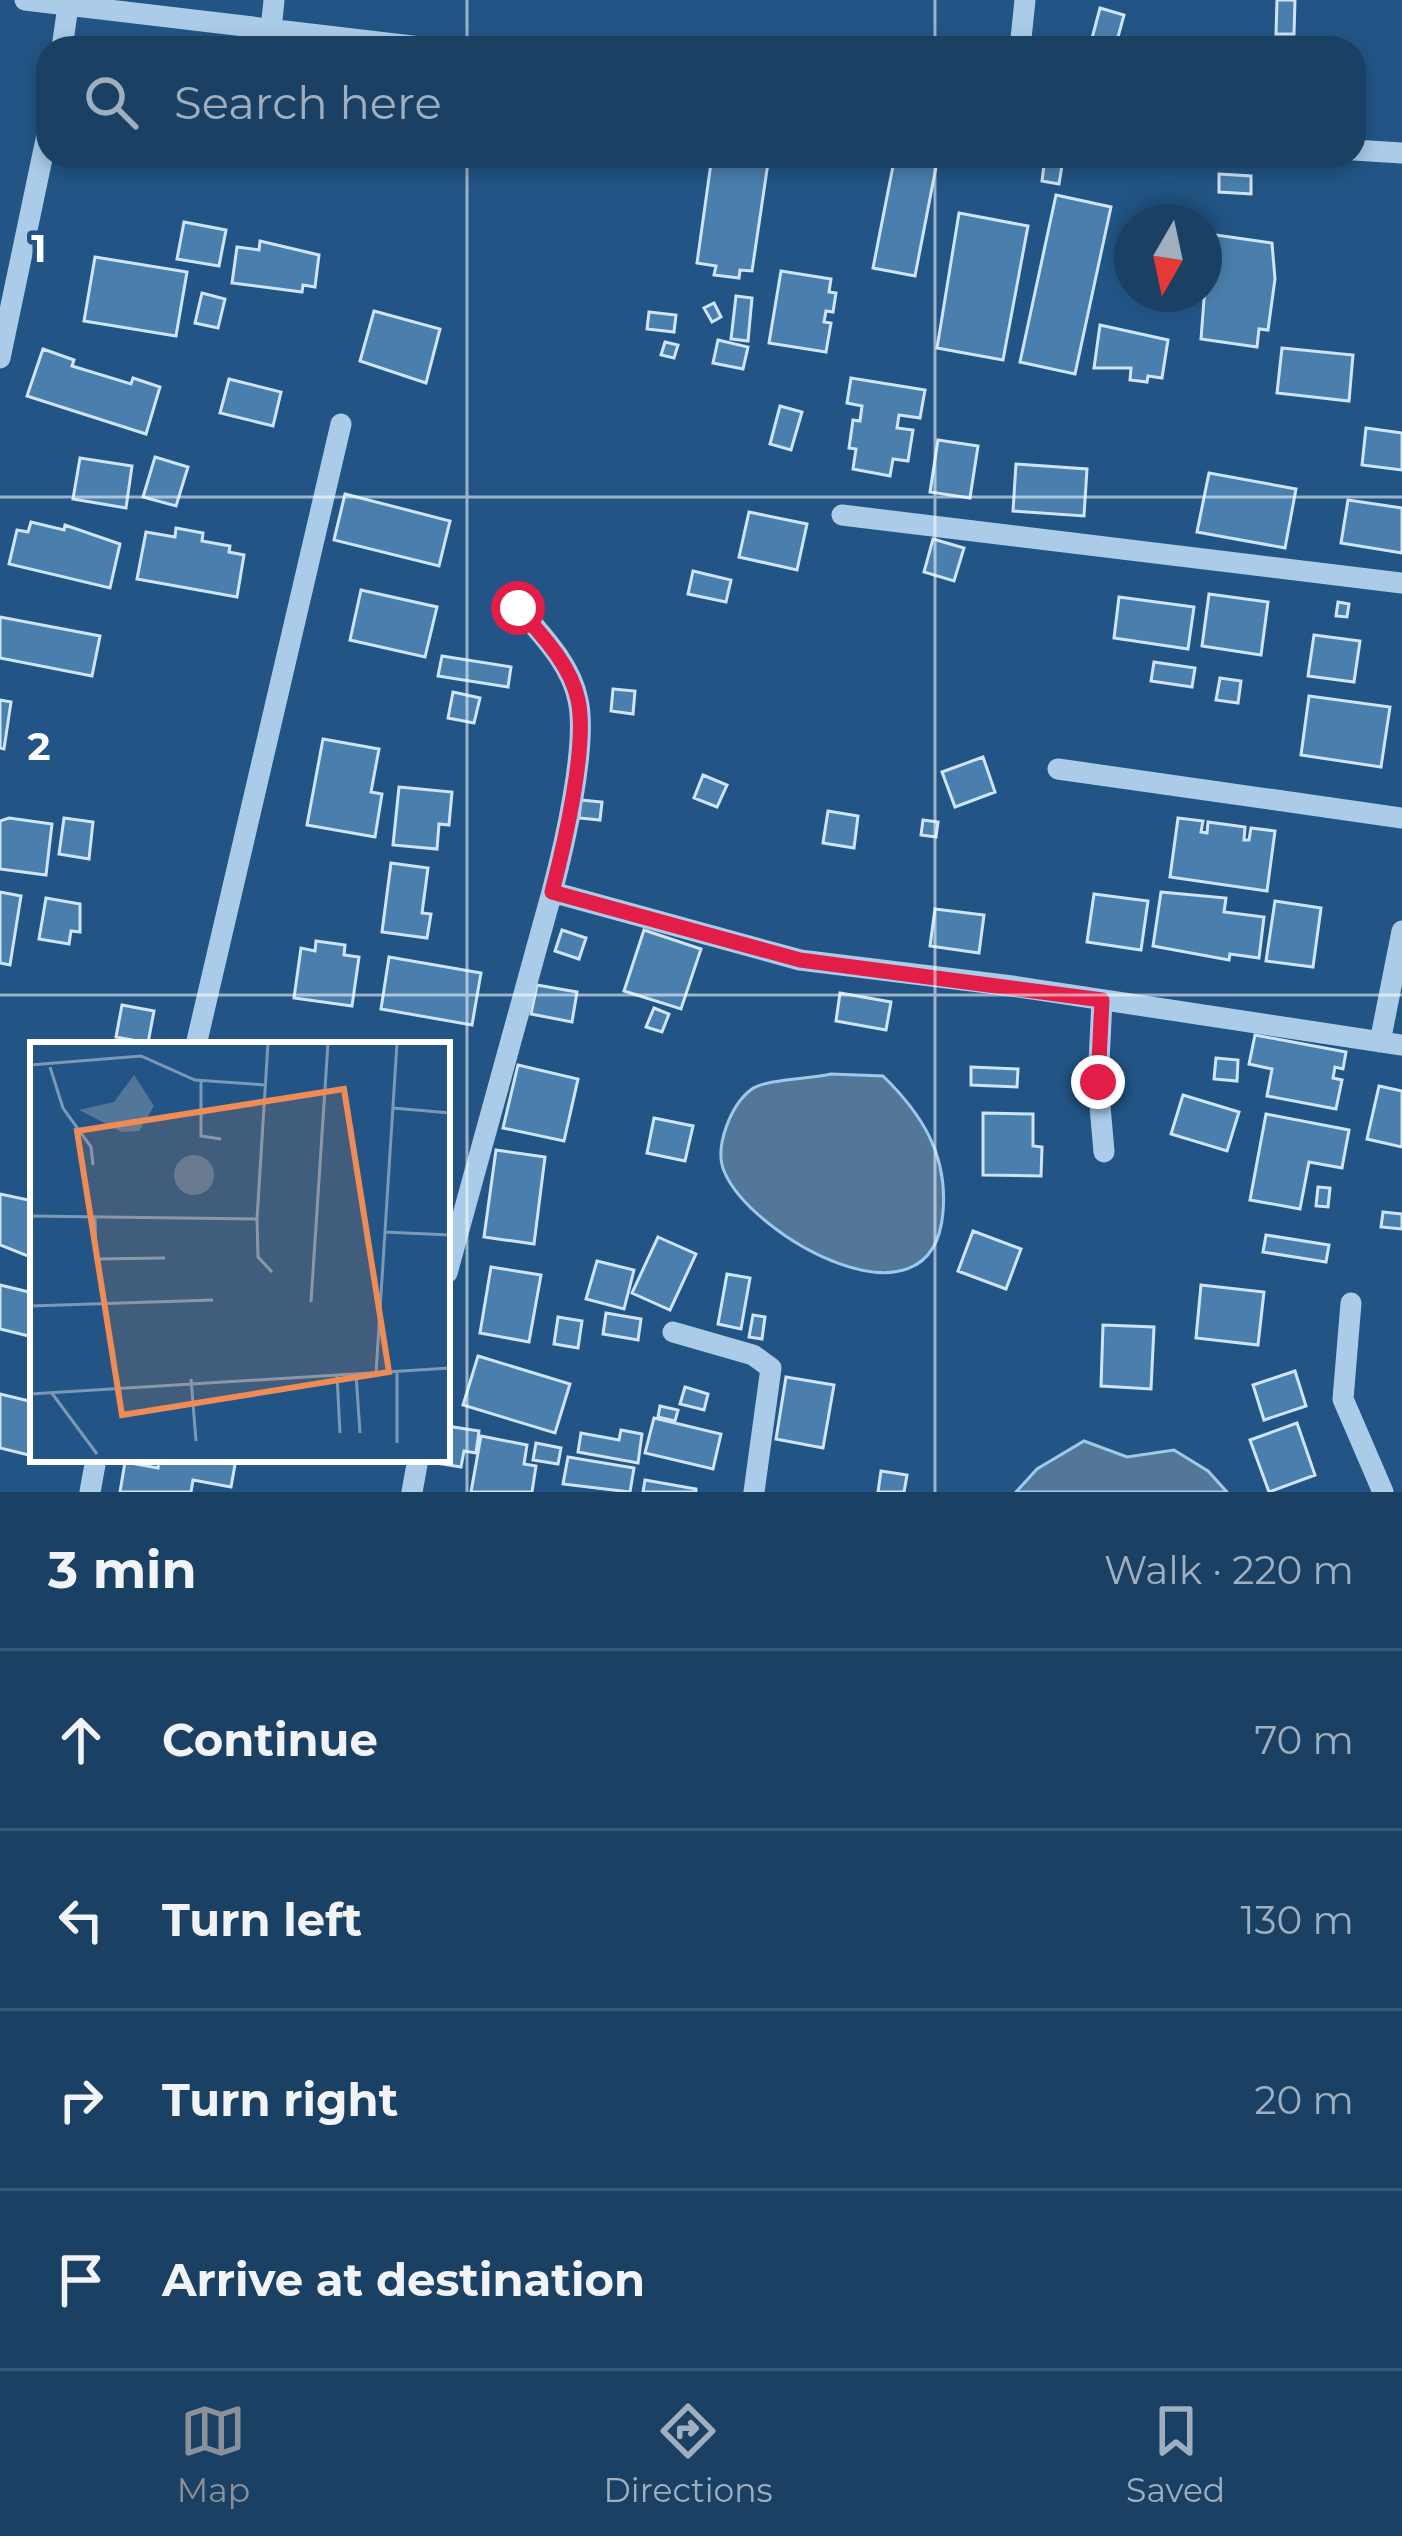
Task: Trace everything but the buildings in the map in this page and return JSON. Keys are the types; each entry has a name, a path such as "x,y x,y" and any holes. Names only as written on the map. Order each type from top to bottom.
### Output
{"street":[{"path":"25,0 169,9 324,36"},
{"path":"271,30 274,0"},
{"path":"1021,36 1025,0"},
{"path":"64,36 68,6"},
{"path":"1366,151 1402,153"},
{"path":"0,358 40,168"},
{"path":"197,1042 341,424"},
{"path":"842,515 1402,583"},
{"path":"450,1262 569,825 578,699 566,669 518,608"},
{"path":"1058,769 1402,818"},
{"path":"552,892 800,960 1391,1044 1402,931"},
{"path":"1102,1000 1098,1082 1105,1152"},
{"path":"1351,1303 1343,1400 1383,1492"},
{"path":"674,1333 753,1355 771,1367 754,1492"},
{"path":"90,1492 95,1462"},
{"path":"412,1492 417,1462"}],"water":[{"path":"831,1074 883,1076 910,1105 930,1137 941,1172 943,1212 932,1249 908,1268 876,1272 840,1264 803,1246 768,1223 741,1197 724,1171 723,1138 744,1096 767,1083"},
{"path":"1084,1441 1127,1457 1174,1450 1208,1471 1227,1492 1016,1492 1037,1469"}],"route":[{"path":"518,608 566,669 578,699 580,729 569,825 552,892 800,960 1102,1000 1098,1082"}]}
